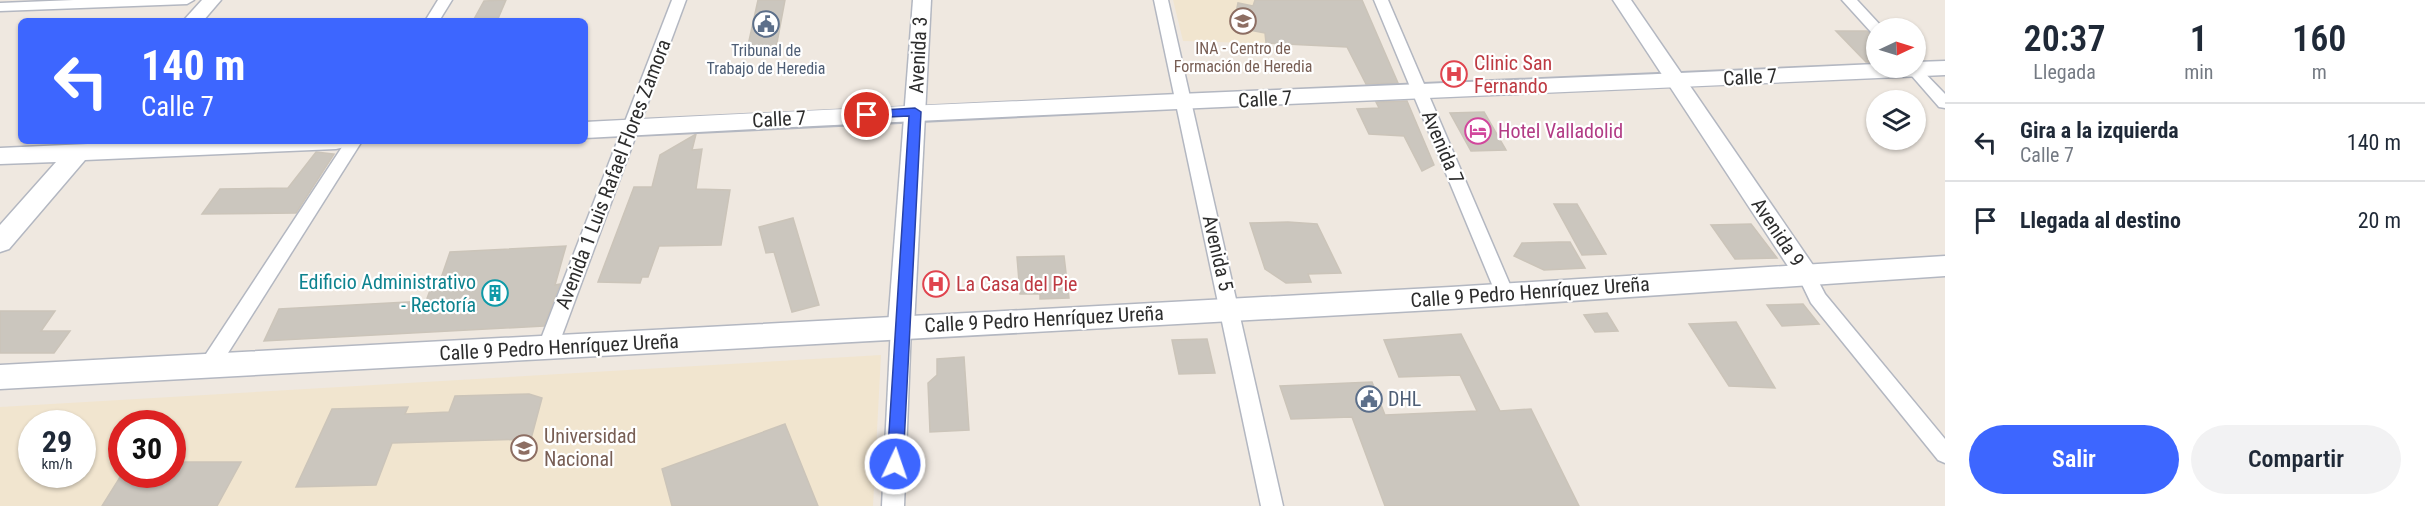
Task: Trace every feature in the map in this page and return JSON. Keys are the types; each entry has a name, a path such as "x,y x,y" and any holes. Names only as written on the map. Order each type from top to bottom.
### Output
{"main road":[{"name":"Calle 7","path":"1926,68 1945,68"},
{"name":"Calle 7","path":"588,130 915,112 1420,93 1866,70"},
{"path":"0,156 84,146 185,144"},
{"path":"0,242 84,146"},
{"name":"Calle 9 Pedro Henríquez Ureña","path":"0,377 547,349 901,326 1505,294 1945,266"}],"street":[{"path":"0,7 188,0"},
{"path":"197,18 212,0"},
{"path":"434,18 445,0"},
{"name":"Avenida 1 Luis Rafael Flores Zamora","path":"547,349 679,0"},
{"name":"Avenida 3","path":"893,506 901,326 922,0"},
{"name":"Avenida 5","path":"1161,0 1231,309 1272,506"},
{"name":"Avenida 7","path":"1381,0 1505,294"},
{"name":"Avenida 9","path":"1622,0 1806,274 1818,298 1945,454"},
{"path":"1849,0 1866,18"},
{"path":"1922,78 1945,103"},
{"path":"209,366 352,144"}],"shaded area":[{"name":"INA - Centro de Formación de Heredia","path":"1173,0 1302,0 1317,45 1183,41"},
{"name":"Universidad Nacional","path":"881,355 873,506 0,506 0,407"}],"building":[{"path":"506,0 498,18 475,18 484,1"},
{"name":"Tribunal de Trabajo de Heredia","path":"758,0 785,0 776,48 747,50"},
{"path":"1255,0 1362,0 1398,83 1366,84 1347,47 1266,43 1265,33 1233,27 1238,3 1253,6"},
{"path":"1836,31 1866,31 1866,62"},
{"path":"1407,101 1434,165 1422,171 1404,136 1369,134 1357,109 1379,108 1376,102"},
{"name":"Hotel Valladolid","path":"1484,112 1506,150 1471,151 1450,113"},
{"path":"696,134 692,150 702,149 696,189 730,190 721,245 659,246 648,277 642,277 640,283 598,282 634,187 652,187 660,155"},
{"path":"316,152 334,154 296,213 202,214 220,189 288,188"},
{"path":"1554,204 1577,204 1606,254 1582,255"},
{"path":"793,218 819,305 792,312 774,252 766,253 759,227"},
{"path":"1250,223 1317,224 1341,273 1308,274 1311,282 1286,283 1265,269"},
{"path":"1751,224 1777,258 1735,259 1711,225"},
{"path":"1570,242 1585,268 1544,270 1514,256 1522,243"},
{"name":"Edificio Administrativo - Rectoría","path":"566,246 555,285 560,284 544,326 264,341 279,309 426,301 432,285 439,284 450,252"},
{"path":"1064,256 1069,298 1040,299 1040,294 1020,294 1017,257"},
{"path":"1803,304 1819,324 1782,326 1767,305"},
{"path":"0,311 55,311 41,331 70,331 54,353 0,353"},
{"path":"1607,313 1618,331 1595,332 1584,315"},
{"path":"1736,322 1775,388 1729,386 1689,324"},
{"path":"1461,334 1500,411 1531,409 1579,506 1385,506 1352,417 1291,419 1280,386 1372,382 1385,415 1477,411 1460,375 1399,377 1384,340"},
{"path":"1207,339 1215,373 1179,374 1172,340"},
{"path":"964,357 969,430 930,432 928,383 937,375 937,359"},
{"path":"529,394 542,398 531,439 392,443 376,485 296,487 332,409 408,407 405,414 449,412 455,396"},
{"path":"785,424 818,506 672,506 662,469"},
{"path":"186,462 241,462 217,506 102,506 113,488 186,488"}],"place":[{"name":"INA - Centro de Formación de Heredia","path":"1243,21"},
{"name":"Tribunal de Trabajo de Heredia","path":"766,24"},
{"name":"Clinic San Fernando","path":"1454,74"},
{"name":"Hotel Valladolid","path":"1478,131"},
{"name":"La Casa del Pie","path":"936,284"},
{"name":"Edificio Administrativo - Rectoría","path":"495,293"},
{"name":"DHL","path":"1369,399"},
{"name":"Universidad Nacional","path":"524,448"}],"route":[{"path":"867,115 915,112 901,326 895,464"}]}
